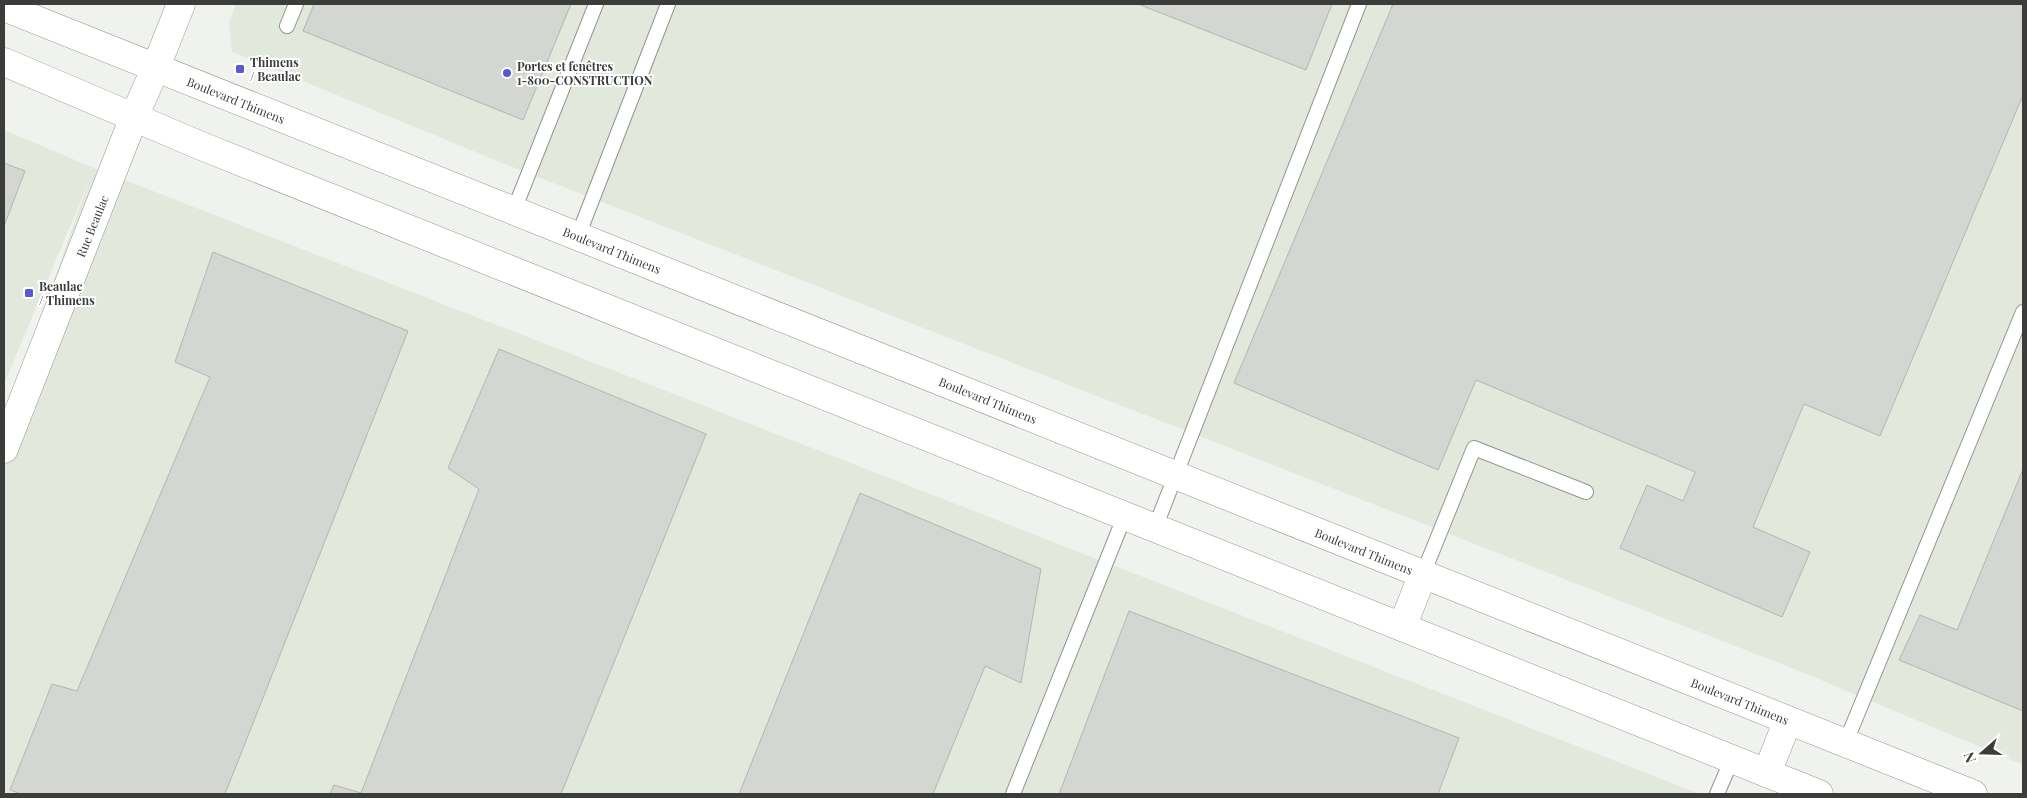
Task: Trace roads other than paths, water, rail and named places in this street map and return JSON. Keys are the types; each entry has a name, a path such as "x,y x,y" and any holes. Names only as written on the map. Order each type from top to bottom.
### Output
{"street":[{"name":"Rue Beaulac","path":"5,442 181,4"},
{"name":"Boulevard Thimens","path":"4,7 1973,794"},
{"path":"4,62 199,146 1819,794"},
{"path":"1402,627 1423,574"},
{"path":"1767,773 1788,720"}],"lane":[{"path":"287,26 296,4"},
{"path":"514,210 596,4"},
{"path":"578,236 668,4"},
{"path":"1155,528 1359,4"},
{"path":"1845,744 2023,312"},
{"path":"1423,574 1474,448 1586,492"},
{"path":"1013,794 1125,515"},
{"path":"1718,794 1732,759"}],"place":[{"name":"Thimens / Beaulac","path":"240,69"},
{"name":"Portes et fenêtres 1-800-CONSTRUCTION","path":"507,73"},
{"name":"Beaulac / Thimens","path":"29,293"}]}
